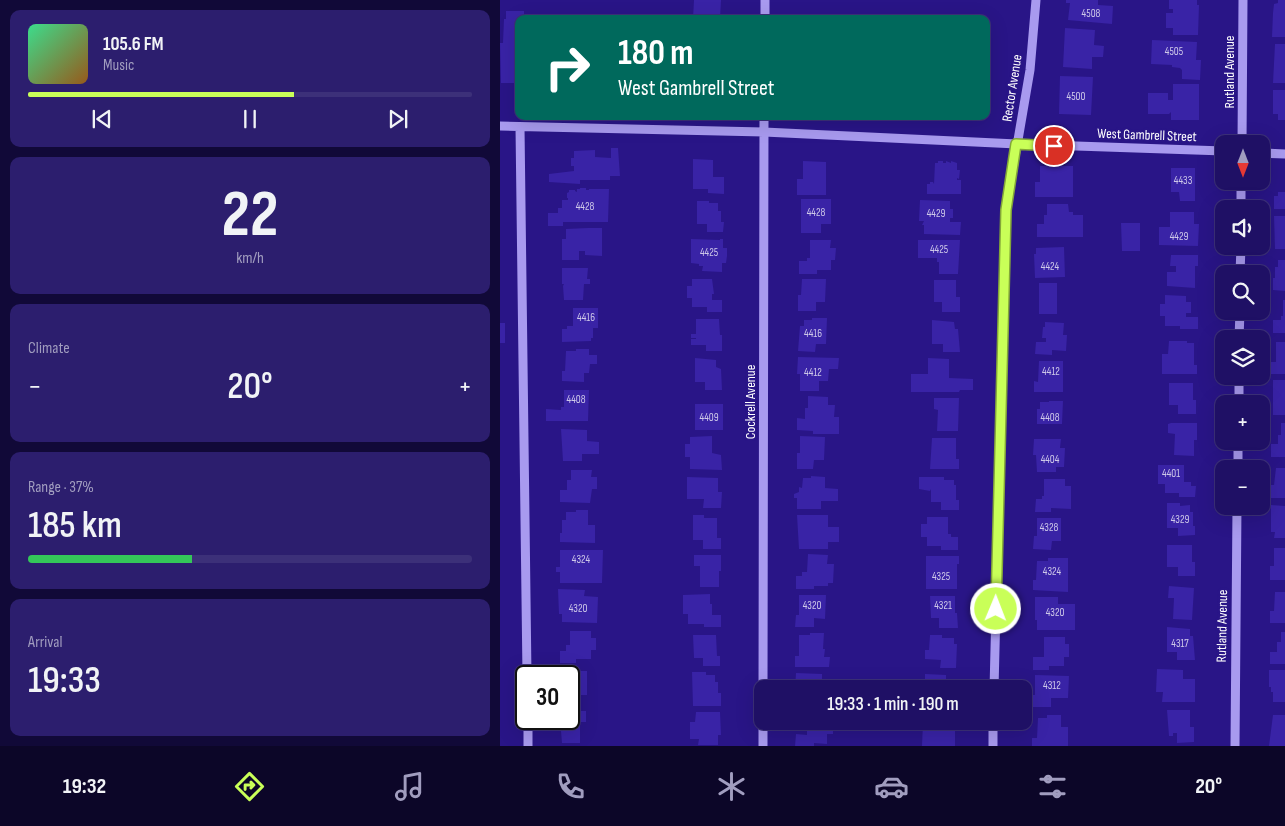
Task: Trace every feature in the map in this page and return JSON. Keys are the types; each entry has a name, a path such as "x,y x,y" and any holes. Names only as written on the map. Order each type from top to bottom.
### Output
{"street":[{"path":"765,0 765,15"},
{"name":"Rector Avenue","path":"994,680 1006,210 1030,70 1036,0"},
{"name":"Rutland Avenue","path":"1242,135 1243,0"},
{"name":"Cockrell Avenue","path":"763,680 764,120"},
{"name":"West Gambrell Street","path":"500,126 764,132 1215,152"},
{"path":"520,126 527,665"},
{"path":"1270,153 1285,154"},
{"name":"Rutland Avenue","path":"1234,746 1237,515"},
{"path":"528,730 528,746"},
{"path":"763,730 763,746"},
{"path":"993,730 993,746"}],"building":[{"path":"694,0 721,0 720,15 693,15"},
{"path":"1066,0 1098,0 1098,5 1113,6 1112,24 1068,20 1070,3 1066,3"},
{"path":"1169,0 1197,0 1197,5 1199,5 1198,35 1173,35 1173,28 1166,28 1166,13 1173,13 1173,9 1169,9"},
{"path":"1278,0 1285,0 1285,37 1272,37 1274,4 1278,3"},
{"path":"506,11 524,11 524,15 515,15 515,83 501,83 500,43 503,43 504,19 506,19"},
{"path":"1065,28 1095,30 1094,45 1104,46 1103,57 1092,57 1092,69 1063,67"},
{"path":"1152,40 1197,42 1196,60 1201,60 1200,80 1182,79 1182,70 1172,67 1172,65 1151,64"},
{"path":"1275,44 1285,44 1285,83 1273,83"},
{"path":"1060,76 1093,77 1091,115 1059,114"},
{"path":"1173,84 1199,84 1199,120 1171,120 1171,112 1169,114 1148,114 1148,93 1168,93 1168,100 1173,100"},
{"path":"1273,90 1285,90 1285,120 1278,120 1278,114 1273,114"},
{"path":"611,148 618,148 620,176 610,176 610,180 580,180 580,184 549,182 549,174 574,171 574,166 571,166 571,158 574,158 574,151 595,150 595,157 611,158"},
{"path":"693,159 713,160 713,177 724,177 724,194 708,193 708,189 693,189"},
{"path":"803,161 826,162 826,195 797,195 797,179 803,179"},
{"path":"938,161 957,163 957,170 960,170 959,179 957,178 957,180 961,180 961,194 927,194 927,184 933,182 934,184 935,163 938,163"},
{"path":"1040,166 1073,166 1073,197 1035,197 1035,182 1040,182"},
{"path":"1171,168 1195,168 1195,201 1180,201 1179,192 1171,192"},
{"path":"586,188 586,190 609,189 608,222 563,222 563,226 548,226 548,213 558,213 558,208 562,208 562,200 568,200 567,193 569,190 577,192 577,189"},
{"path":"1278,192 1285,192 1285,209 1274,209 1274,196 1278,196"},
{"path":"801,199 831,199 831,224 821,224 821,233 801,233"},
{"path":"920,200 950,201 950,209 953,209 953,218 950,218 950,222 961,222 960,235 924,234 924,225 922,225 924,221 919,221"},
{"path":"697,201 718,203 718,211 721,211 721,222 724,222 723,232 707,232 707,224 697,224"},
{"path":"1047,204 1068,204 1069,212 1073,212 1073,215 1083,215 1083,237 1037,237 1037,224 1044,224 1044,215 1047,215"},
{"path":"1170,212 1194,212 1194,224 1199,224 1198,246 1159,245 1159,227 1170,227"},
{"path":"1274,216 1285,216 1285,249 1275,249"},
{"path":"1121,223 1140,223 1140,251 1122,251"},
{"path":"602,228 602,256 585,255 585,251 579,251 579,260 562,260 562,239 566,239 566,229"},
{"path":"691,239 723,239 723,248 727,248 727,256 726,263 722,263 722,272 702,271 703,266 691,263"},
{"path":"810,240 831,240 830,248 836,248 835,260 831,260 831,270 817,270 817,274 799,274 799,261 807,261 807,258 810,258"},
{"path":"918,240 960,240 958,274 939,274 937,258 918,258"},
{"path":"1064,247 1065,277 1035,278 1034,254 1036,254 1036,248"},
{"path":"1171,255 1198,255 1198,266 1195,266 1195,288 1167,286 1167,272 1176,272 1176,266 1170,266"},
{"path":"1278,260 1285,260 1285,291 1273,290 1273,278 1275,278 1275,267 1278,267"},
{"path":"562,268 588,268 587,279 590,279 590,284 584,284 583,300 564,300"},
{"path":"692,279 712,279 714,294 712,294 712,300 722,300 722,312 707,312 707,307 692,307 692,298 687,298 687,286 692,286"},
{"path":"802,279 826,279 825,302 816,302 816,311 798,311 798,295 801,295"},
{"path":"934,280 956,280 956,297 960,297 960,312 942,312 942,302 934,302"},
{"path":"1039,283 1057,283 1057,314 1039,314"},
{"path":"1165,295 1186,296 1186,302 1191,302 1191,313 1186,313 1186,317 1198,317 1198,329 1180,329 1180,326 1165,326 1165,316 1160,316 1160,304 1165,304"},
{"path":"1283,300 1285,300 1285,333 1273,333 1273,320 1281,320 1281,316 1283,316"},
{"path":"573,308 598,308 598,328 593,328 593,338 591,338 591,341 562,342 562,329 567,329 567,326 573,326"},
{"path":"812,318 827,318 826,344 816,344 815,352 798,351 800,326 804,326 804,320 812,320"},
{"path":"696,319 719,319 722,351 706,351 706,345 691,345 691,339 696,339 691,338 691,334 696,334"},
{"path":"932,320 954,322 955,329 958,329 960,352 943,352 943,344 932,344"},
{"path":"1045,322 1064,323 1063,335 1067,335 1066,351 1052,350 1052,355 1035,354 1036,342 1046,342 1046,338 1042,338"},
{"path":"500,323 505,323 505,343 500,343"},
{"path":"1169,341 1194,343 1194,365 1197,365 1197,374 1162,374 1162,354 1168,354"},
{"path":"1276,342 1285,342 1285,374 1270,374 1270,362 1276,362"},
{"path":"576,349 589,349 589,355 597,355 597,364 590,364 589,373 584,373 584,382 562,381 562,371 565,371 566,351 576,351"},
{"path":"798,357 839,358 838,369 829,369 828,381 819,381 819,391 800,391 800,374 797,374"},
{"path":"695,358 716,360 716,367 721,369 722,390 705,390 705,382 695,382"},
{"path":"928,358 949,359 949,378 973,379 973,390 960,390 959,392 911,392 911,374 928,374"},
{"path":"1039,361 1063,361 1063,392 1034,392 1034,381 1038,382"},
{"path":"1273,380 1285,380 1285,415 1273,415"},
{"path":"1169,383 1193,383 1193,400 1196,400 1196,414 1178,414 1178,405 1169,405"},
{"path":"564,390 589,390 588,421 546,421 546,409 561,410 561,407 564,407"},
{"path":"808,396 828,397 828,405 835,405 834,417 839,417 839,434 813,434 813,431 797,430 797,418 805,419 805,408 808,408"},
{"path":"934,398 959,398 958,431 937,431 938,410 934,409"},
{"path":"1063,401 1062,424 1037,424 1037,409 1040,409 1040,402"},
{"path":"695,404 723,404 723,430 695,430"},
{"path":"1197,423 1197,440 1194,440 1194,456 1174,455 1175,434 1168,433 1168,424"},
{"path":"1281,423 1285,423 1285,457 1271,457 1271,444 1278,444 1278,435 1281,435"},
{"path":"561,429 587,430 587,441 599,442 599,454 582,454 582,461 563,461"},
{"path":"712,436 712,453 721,455 722,470 690,469 690,457 685,457 685,444 690,444 690,437"},
{"path":"800,436 825,437 824,460 814,460 813,469 797,469 797,453 800,453"},
{"path":"932,438 956,438 956,459 959,459 959,469 930,469"},
{"path":"1034,439 1061,439 1060,448 1065,448 1064,467 1056,467 1056,472 1037,472 1036,455 1033,455"},
{"path":"1158,465 1184,465 1184,482 1191,482 1191,486 1196,486 1195,497 1179,497 1179,493 1165,493 1165,484 1158,484"},
{"path":"1276,468 1285,468 1285,498 1270,498 1270,485 1274,485"},
{"path":"571,470 592,470 591,477 597,477 597,489 592,489 590,503 560,502 560,490 567,490 567,480 571,480"},
{"path":"811,476 825,477 825,488 838,489 838,501 821,501 821,509 797,509 797,498 794,498 794,494 799,492 799,487 802,488 803,478 811,478"},
{"path":"687,477 718,478 718,492 722,492 721,508 703,508 704,499 687,499"},
{"path":"919,477 944,477 944,480 954,480 956,500 959,500 959,510 941,510 941,502 931,502 931,489 930,491 919,489"},
{"path":"1044,479 1065,479 1065,486 1071,486 1071,509 1051,508 1051,512 1035,512 1036,499 1042,499 1042,496 1044,496"},
{"path":"1167,503 1180,503 1180,506 1190,505 1190,512 1193,512 1195,535 1178,536 1178,528 1167,528"},
{"path":"1271,505 1285,506 1285,538 1274,538 1275,532 1271,532"},
{"path":"576,510 588,510 588,525 595,525 595,543 560,542 562,520 566,520 566,512 576,512"},
{"path":"693,515 704,515 704,518 717,518 717,538 721,538 721,549 703,549 703,540 693,540"},
{"path":"797,515 828,515 828,527 839,527 839,542 828,542 828,549 799,549"},
{"path":"927,517 948,517 948,534 951,534 951,537 958,537 958,550 941,550 941,546 927,546 927,537 921,537 921,524 927,524"},
{"path":"1037,518 1061,518 1061,541 1052,541 1051,550 1033,549 1034,536 1037,536"},
{"path":"1167,545 1192,545 1192,562 1195,562 1195,576 1178,576 1178,567 1167,567"},
{"path":"1274,548 1285,548 1285,580 1270,580 1270,566 1274,566"},
{"path":"560,550 603,550 602,583 560,583 560,572 556,572 556,567 560,567"},
{"path":"808,554 828,555 827,564 834,564 833,583 828,583 828,586 814,586 814,589 796,589 796,576 802,576 802,572 807,572"},
{"path":"694,555 721,555 719,587 700,587 700,566 694,566"},
{"path":"926,556 959,556 959,564 957,564 957,589 926,589"},
{"path":"1048,558 1068,558 1068,592 1033,590 1033,580 1036,580 1037,561 1048,561"},
{"path":"1169,586 1194,588 1192,620 1173,619 1174,598 1168,598"},
{"path":"558,589 585,590 584,596 598,597 597,623 562,622 562,614 559,614"},
{"path":"1275,592 1285,592 1285,623 1270,623 1270,611 1274,611"},
{"path":"710,594 712,615 721,615 721,627 704,627 704,624 688,624 688,614 683,614 683,595"},
{"path":"799,595 826,595 825,619 814,618 814,627 795,627 796,615 799,615"},
{"path":"930,596 955,596 955,613 957,613 958,628 939,628 939,618 931,618"},
{"path":"1035,597 1058,597 1058,604 1075,604 1075,630 1037,630"},
{"path":"1167,627 1190,629 1190,636 1193,636 1195,660 1177,660 1177,652 1167,652"},
{"path":"570,631 591,631 591,638 596,638 596,650 591,650 591,659 576,659 576,663 560,663 560,651 566,651 566,645 570,645"},
{"path":"1281,632 1285,632 1285,664 1270,664 1270,652 1277,652 1277,642 1281,642"},
{"path":"810,633 824,633 824,657 830,657 829,667 795,667 795,656 799,656 799,635 810,635"},
{"path":"693,635 716,635 717,656 720,656 720,666 703,666 703,658 694,658"},
{"path":"930,635 954,638 954,644 957,644 956,668 940,668 941,660 925,659 925,650 929,650"},
{"path":"1044,637 1065,637 1065,644 1069,644 1069,657 1064,657 1064,666 1049,666 1049,670 1033,670 1033,657 1044,657"},
{"path":"1157,669 1183,670 1183,679 1195,679 1195,702 1162,702 1163,692 1156,692"},
{"path":"1269,670 1285,670 1285,702 1273,702 1273,692 1271,692 1271,687 1269,687"},
{"path":"580,671 587,671 587,695 580,695"},
{"path":"692,672 706,672 706,675 715,675 715,682 718,682 718,693 721,693 721,706 693,706"},
{"path":"796,673 822,674 822,680 796,680"},
{"path":"925,674 946,675 946,680 925,680"},
{"path":"1035,675 1069,676 1068,698 1051,698 1051,707 1032,707 1032,695 1035,695"},
{"path":"1167,710 1190,710 1190,727 1194,727 1194,742 1177,743 1177,733 1169,736"},
{"path":"580,711 586,711 586,722 580,722"},
{"path":"696,712 720,712 721,735 718,735 718,745 698,745 699,739 690,739 690,722 695,722"},
{"path":"1047,715 1061,715 1061,727 1068,727 1068,746 1032,746 1032,738 1037,738 1038,718 1047,718"},
{"path":"1273,715 1285,715 1285,746 1269,746"},
{"path":"561,730 580,730 580,743 562,743"},
{"path":"807,730 833,730 833,734 827,734 827,744 814,743 814,746 795,746 796,734 807,735"},
{"path":"923,730 955,730 955,746 922,746"}],"route":[{"path":"996,609 1006,210 1016,144 1054,146"}]}
